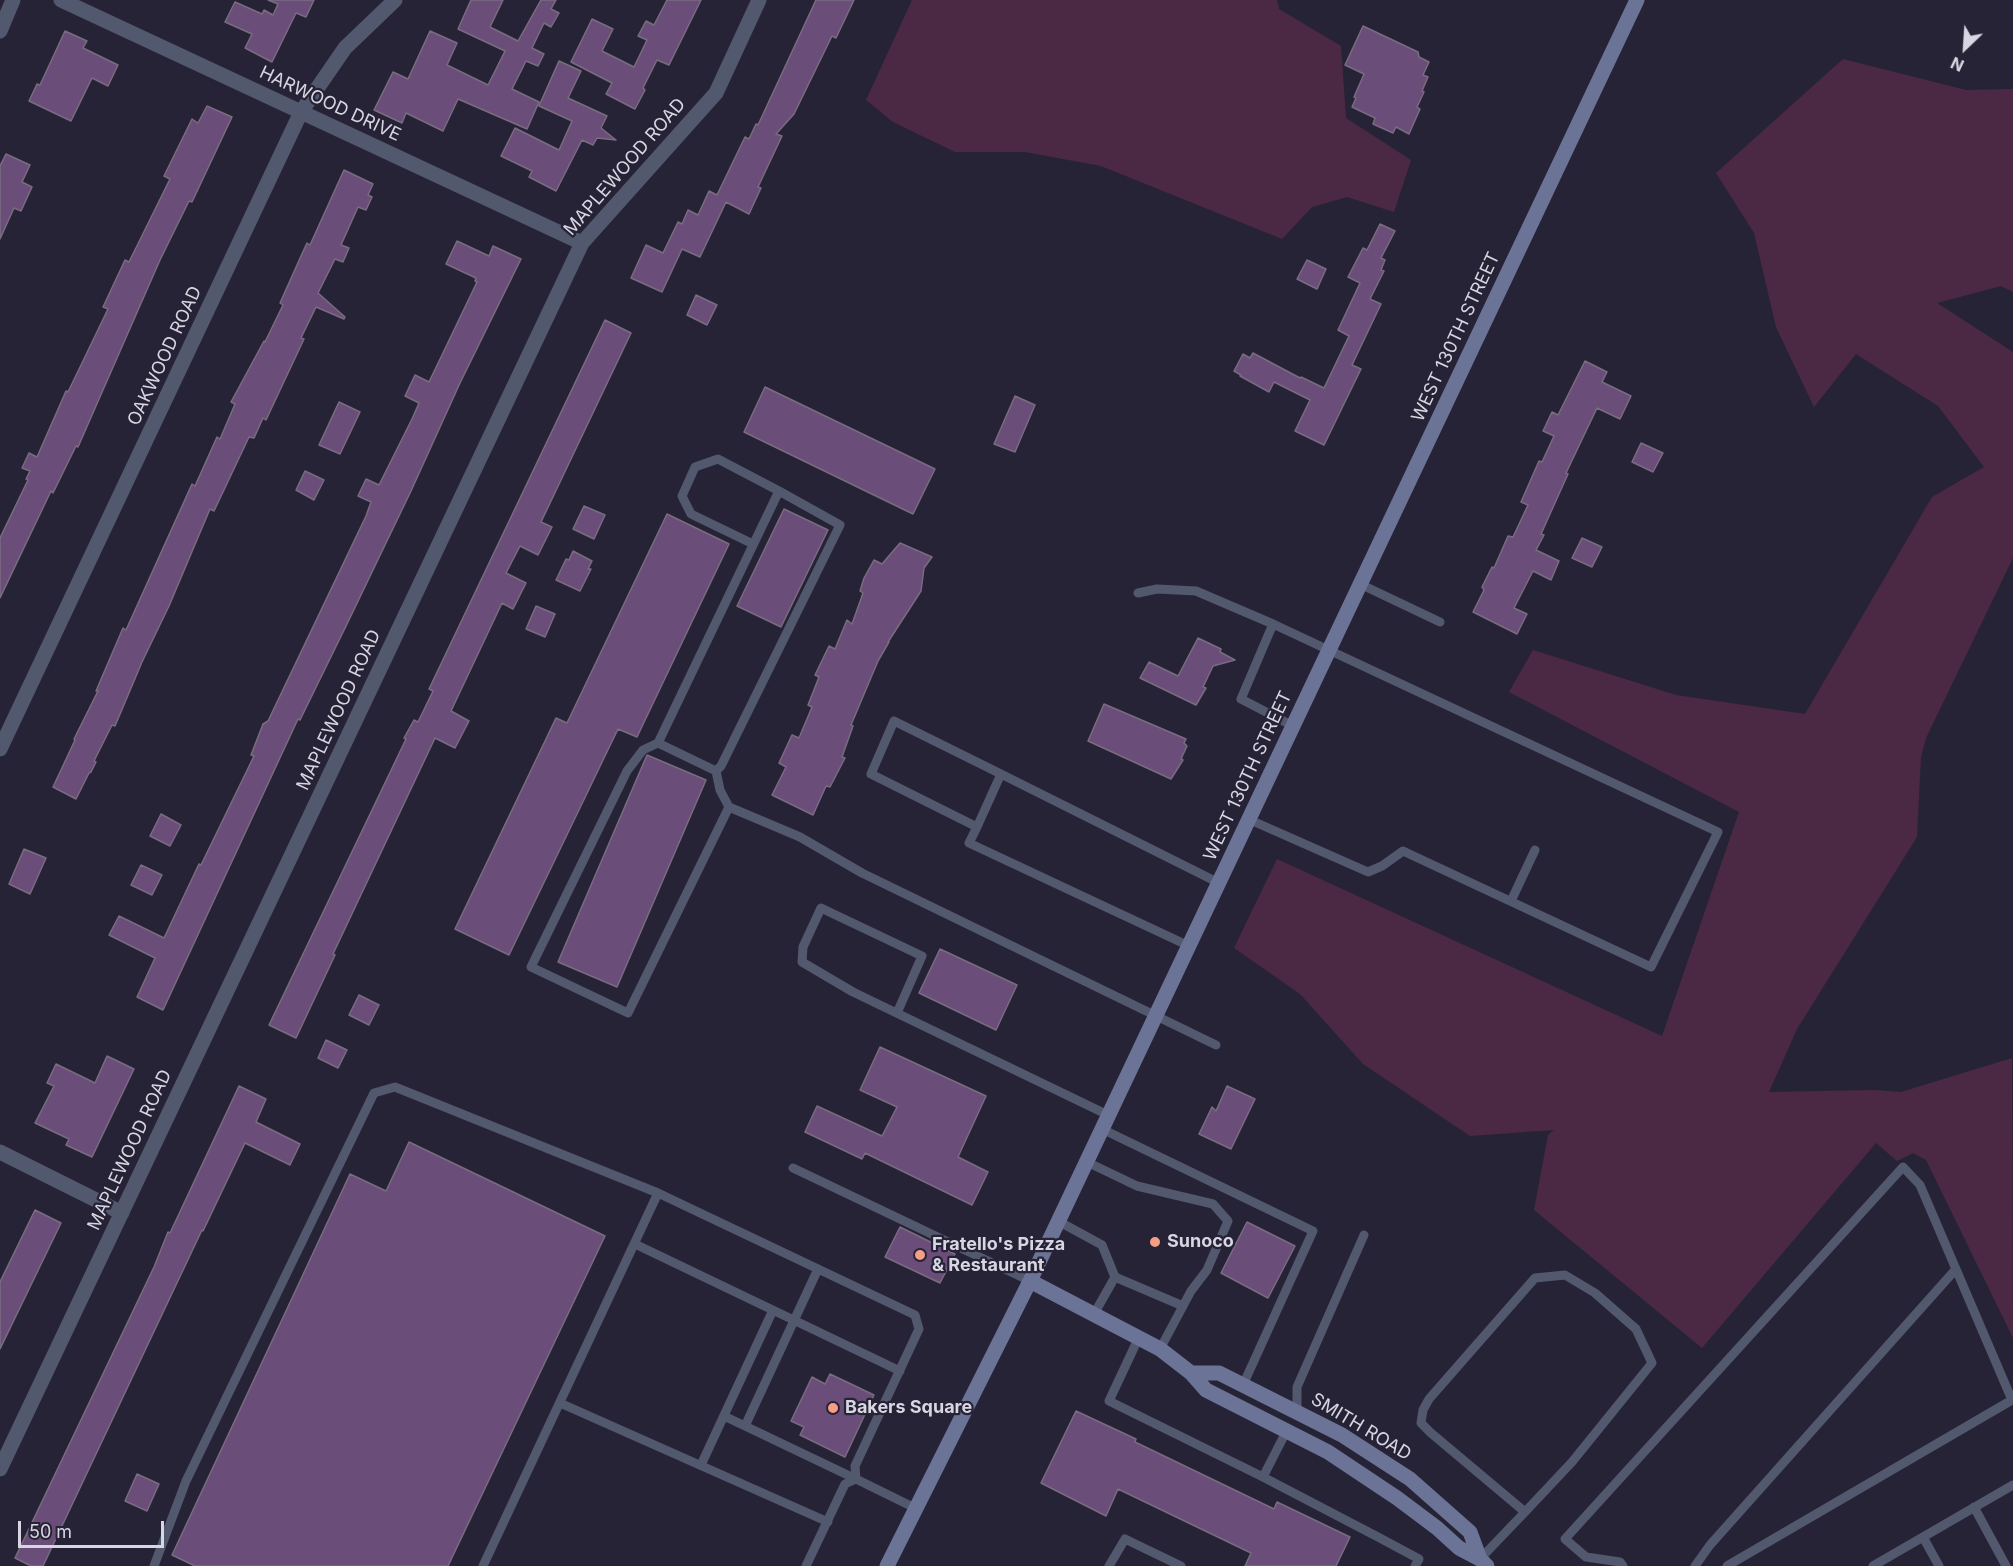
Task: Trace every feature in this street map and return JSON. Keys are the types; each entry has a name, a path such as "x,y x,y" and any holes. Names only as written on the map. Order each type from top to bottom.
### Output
{"main road":[{"name":"WEST 130TH STREET","path":"887,1566 1087,1162 1637,0"},
{"path":"1030,1281 1160,1348 1191,1373 1206,1390 1328,1452 1397,1498 1459,1548 1483,1563"},
{"name":"SMITH ROAD","path":"1191,1373 1219,1373 1342,1435 1410,1479 1470,1532 1483,1563"}],"street":[{"path":"0,31 13,0"},
{"name":"HARWOOD DRIVE","path":"61,0 582,243"},
{"name":"OAKWOOD ROAD","path":"0,749 301,112 345,48 395,0"},
{"name":"MAPLEWOOD ROAD","path":"0,1469 582,243 716,93 759,0"},
{"path":"0,1152 122,1213"}],"lane":[{"path":"753,544 691,514 682,496 695,467 718,459 840,525 726,756 716,771 720,790 729,807 800,837 862,873 1216,1045"},
{"path":"729,807 628,1013 531,967 627,771 643,750 658,743 779,491"},
{"path":"1360,584 1440,622"},
{"path":"1138,593 1157,589 1196,591 1273,624 1718,832 1651,967 1403,851 1368,873 1248,819"},
{"path":"1273,624 1241,699 1293,726"},
{"path":"977,827 871,774 894,721 1219,883"},
{"path":"658,743 716,771"},
{"path":"1001,774 969,843 1189,945"},
{"path":"1511,901 1535,850"},
{"path":"897,1013 922,956 821,908 803,947 802,962 854,992 1313,1231 1243,1385"},
{"path":"154,1566 186,1481 374,1093 395,1087 658,1192 915,1315 919,1329 855,1466 856,1479"},
{"path":"1087,1162 1137,1186 1213,1204 1228,1221 1207,1270 1191,1291 1160,1348"},
{"path":"1623,1566 1620,1562 1586,1557 1565,1539 1903,1167 1920,1185 2012,1400 1726,1566"},
{"path":"793,1168 1030,1281"},
{"path":"483,1566 658,1192"},
{"path":"1058,1221 1102,1245 1115,1277 1183,1306"},
{"path":"1297,1411 1297,1387 1364,1235"},
{"path":"635,1244 900,1371"},
{"path":"746,1426 818,1269"},
{"path":"1695,1566 1710,1545 1956,1269"},
{"path":"1483,1563 1525,1512 1572,1462 1652,1363 1636,1329 1595,1293 1565,1275 1535,1278 1429,1399 1423,1410 1421,1423 1431,1433 1525,1512"},
{"path":"1094,1314 1115,1277"},
{"path":"701,1465 773,1310"},
{"path":"1139,1337 1109,1401 1263,1476 1419,1559 1415,1566"},
{"path":"560,1403 828,1522"},
{"path":"724,1416 915,1508"},
{"path":"1263,1476 1287,1430"},
{"path":"806,1566 845,1484 856,1479"},
{"path":"1873,1566 2013,1485"},
{"path":"1974,1507 2006,1566"},
{"path":"1923,1537 1940,1566"},
{"path":"1109,1566 1125,1539 1182,1566"}],"shaded area":[{"path":"912,0 1277,0 1279,9 1341,46 1346,118 1411,160 1394,212 1347,197 1312,207 1282,239 1101,166 1025,152 955,152 893,122 866,100"},
{"path":"1843,59 1966,90 2013,89 2013,292 2001,286 1937,303 2013,352 2013,558 1926,738 1921,757 1917,837 1797,1029 1769,1092 1874,1090 1901,1092 2012,1058 2013,1338 1926,1160 1913,1153 1897,1161 1876,1143 1702,1348 1534,1210 1548,1135 1554,1130 1470,1136 1363,1064 1300,994 1234,948 1277,859 1662,1036 1739,812 1509,692 1533,650 1676,695 1805,714 1932,497 1984,467 1938,406 1856,354 1814,407 1776,327 1754,233 1716,173"}],"building":[{"path":"268,0 314,0 306,17 296,13 272,62 245,48 252,34 225,22 235,2 262,14 264,10 273,15 278,4"},
{"path":"471,0 503,0 490,27 518,41 541,0 556,0 551,9 559,13 551,27 544,23 532,48 544,54 538,66 526,61 512,89 539,102 527,129 458,99 443,131 406,113 402,123 374,110 393,72 408,79 430,31 457,43 447,65 488,85 505,51 458,29"},
{"path":"667,0 701,0 669,65 657,60 635,109 606,94 612,83 571,62 592,19 613,29 602,51 634,67 647,40 638,36 646,21 654,25"},
{"path":"816,0 854,0 836,38 832,36 794,114 776,134 782,136 758,187 761,188 749,214 726,202 700,257 682,249 662,292 631,278 646,245 663,253 678,222 682,224 688,210 698,215 709,191 717,195 745,137 749,139 756,124 758,125"},
{"path":"1363,26 1418,52 1419,57 1429,62 1423,75 1428,77 1417,107 1420,109 1409,134 1396,127 1393,133 1373,124 1375,118 1352,107 1364,74 1345,65"},
{"path":"65,31 87,41 83,48 118,65 108,86 92,78 71,121 29,101 37,84 40,85"},
{"path":"559,61 581,71 568,98 607,116 601,128 616,140 597,138 593,145 582,140 556,191 529,177 532,171 501,156 515,128 559,150 572,121 539,106"},
{"path":"207,106 232,117 192,202 189,201 160,260 78,447 76,446 53,493 51,491 0,598 0,538 28,480 26,479 30,471 22,468 29,453 37,457 66,391 68,392 108,309 103,307 125,260 129,262 170,179 164,176 192,119 198,123"},
{"path":"6,154 30,165 22,182 32,187 21,211 14,208 0,239 0,166"},
{"path":"344,170 373,184 368,195 372,197 366,210 358,207 341,245 349,248 343,262 335,259 318,293 345,317 344,319 316,307 301,338 304,339 266,420 263,418 254,438 249,437 214,511 210,509 115,726 112,725 76,799 53,787 98,691 96,691 123,628 126,630 192,484 195,486 217,437 220,439 235,404 231,402 265,342 283,305 280,303 301,256 307,243 310,245"},
{"path":"1380,224 1395,231 1381,258 1385,260 1381,270 1384,271 1370,299 1381,304 1352,365 1361,369 1324,445 1295,431 1310,400 1274,382 1269,392 1234,371 1243,354 1250,358 1253,353 1324,388 1349,336 1338,330 1360,283 1348,277 1363,248 1367,250"},
{"path":"457,241 489,256 493,246 521,259 347,624 300,720 298,719 163,1010 137,997 155,958 109,935 119,916 164,938 199,864 201,865 254,756 251,755 263,724 268,721 366,516 371,502 358,496 366,479 379,485 419,403 405,396 415,375 429,382 477,282 476,278 446,264"},
{"path":"1307,260 1326,269 1317,289 1297,279"},
{"path":"696,295 717,305 707,325 687,315"},
{"path":"605,320 631,333 541,522 552,527 538,555 520,546 506,573 526,583 513,609 502,603 451,711 469,721 455,748 435,738 296,1038 269,1025 406,739 404,738 414,720 418,722 433,691 429,689"},
{"path":"1585,361 1607,372 1602,382 1631,396 1620,419 1597,408 1566,473 1568,474 1536,550 1559,561 1551,580 1533,571 1514,608 1527,614 1517,634 1473,612 1492,567 1494,568 1508,536 1513,537 1528,505 1521,502 1539,461 1542,462 1554,436 1543,431 1552,412 1558,415"},
{"path":"765,387 935,469 913,514 744,432"},
{"path":"1015,396 1035,405 1015,452 994,444"},
{"path":"339,402 360,412 340,454 319,445"},
{"path":"1641,443 1663,453 1653,472 1632,462"},
{"path":"305,471 324,480 314,500 296,490"},
{"path":"584,506 605,515 594,539 573,529"},
{"path":"784,509 828,530 781,627 737,606"},
{"path":"667,514 729,544 637,737 618,729 509,955 455,929 556,718 567,723"},
{"path":"1582,538 1602,547 1592,567 1572,558"},
{"path":"900,543 932,557 924,568 921,591 878,661 851,725 853,726 842,757 845,758 830,787 826,786 813,815 772,795 786,767 779,763 792,735 799,738 812,707 808,705 819,677 815,675 829,646 835,649 847,620 852,624 863,593 860,591 864,578 874,560 882,564"},
{"path":"573,551 592,561 588,569 591,569 580,591 556,580 566,559 569,560"},
{"path":"536,606 555,614 545,637 526,629"},
{"path":"1198,638 1221,649 1220,652 1235,660 1213,666 1203,687 1206,688 1196,705 1140,678 1149,662 1178,676"},
{"path":"1104,704 1186,739 1184,743 1187,746 1181,759 1183,760 1171,779 1088,741"},
{"path":"647,755 706,780 617,987 558,962"},
{"path":"161,814 181,825 170,846 150,836"},
{"path":"24,849 46,858 30,894 9,884"},
{"path":"141,865 162,875 152,895 131,885"},
{"path":"940,949 1017,985 996,1030 919,993"},
{"path":"359,995 379,1005 369,1025 349,1015"},
{"path":"326,1040 347,1050 338,1068 318,1058"},
{"path":"880,1047 986,1096 958,1157 988,1172 972,1205 865,1153 862,1159 805,1132 817,1106 882,1136 897,1107 860,1090"},
{"path":"107,1056 134,1069 92,1157 66,1145 69,1139 35,1123 54,1086 47,1083 56,1064 95,1083"},
{"path":"239,1086 266,1099 256,1122 300,1144 290,1165 245,1143 43,1566 31,1566 15,1558"},
{"path":"1227,1086 1255,1099 1231,1149 1199,1134 1212,1107 1216,1111"},
{"path":"409,1142 605,1236 448,1566 195,1566 172,1555 350,1174 386,1191"},
{"path":"35,1210 61,1223 0,1349 0,1282"},
{"path":"1247,1222 1295,1246 1268,1298 1221,1273"},
{"name":"Fratello's Pizza & Restaurant","path":"900,1227 955,1254 940,1283 885,1257"},
{"name":"Bakers Square","path":"830,1374 874,1395 845,1457 800,1435 804,1427 791,1421 812,1377 825,1384"},
{"path":"1076,1411 1274,1509 1277,1502 1350,1537 1336,1566 1245,1566 1251,1553 1118,1489 1106,1516 1041,1483"},
{"path":"137,1474 159,1484 147,1511 125,1501"}],"place":[{"name":"Sunoco","path":"1155,1242"},
{"name":"Fratello's Pizza & Restaurant","path":"920,1255"},
{"name":"Bakers Square","path":"833,1408"}]}
